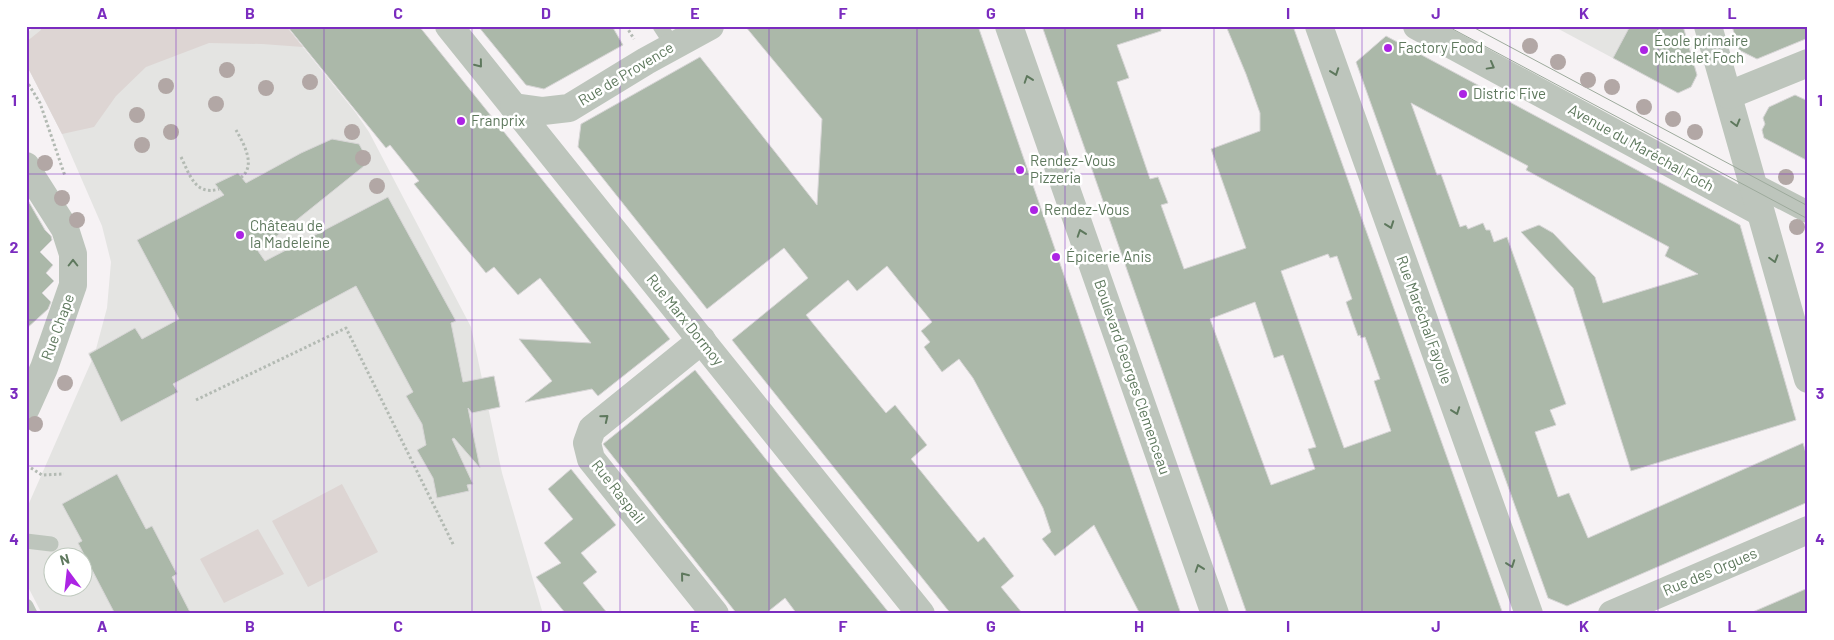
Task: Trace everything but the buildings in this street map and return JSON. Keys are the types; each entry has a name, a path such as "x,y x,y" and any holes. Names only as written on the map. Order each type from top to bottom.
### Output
{"street":[{"name":"Rue Marx Dormoy","path":"449,26 921,614"},
{"name":"Rue de Provence","path":"558,162 557,132 569,108 667,36 710,26"},
{"name":"Boulevard Georges Clemenceau","path":"1009,26 1215,614"},
{"name":"Rue Maréchal Fayolle","path":"1319,26 1528,614"},
{"name":"Avenue du Maréchal Foch","path":"1417,26 1760,212"},
{"path":"1708,26 1808,379"},
{"path":"1729,95 1808,63"},
{"name":"Rue de Provence","path":"514,107 543,111 569,108"},
{"name":"Rue Chape","path":"26,166 65,228 73,254 73,286 44,368 26,408"},
{"path":"1752,183 1808,212"},
{"name":"Rue Raspail","path":"702,340 592,429 587,443 591,459 715,614"},
{"name":"Rue des Orgues","path":"1612,614 1808,530"}],"lane":[{"path":"26,541 51,544"},
{"path":"26,606 30,614"}],"path":[{"path":"26,80 40,103"},
{"path":"236,130 242,141 249,163 246,174 240,178"},
{"path":"181,157 200,189 211,192 219,189"},
{"path":"196,400 346,328 454,546"},
{"path":"31,468 42,474 64,474"}],"shaded area":[{"path":"35,26 286,26 369,132 471,327 502,473 543,614 42,614 26,583 26,510 92,360 88,353 96,349 107,308 111,262 102,226 62,134 26,64 26,34"},
{"path":"40,26 286,26 303,47 209,43 146,67 116,96 94,127 62,134 26,64 26,42 41,30"},
{"name":"École primaire Michelet Foch","path":"1553,26 1683,26 1697,75 1691,87 1678,93"},
{"path":"342,484 378,552 308,587 272,521"},
{"path":"258,529 284,574 224,603 200,559"}],"tram line":[{"path":"1447,26 1808,219"},
{"path":"1471,26 1808,206"}],"place":[{"name":"Factory Food","path":"1388,48"},
{"name":"École primaire Michelet Foch","path":"1644,50"},
{"name":"Distric Five","path":"1463,94"},
{"name":"Franprix","path":"461,121"},
{"name":"Rendez-Vous Pizzeria","path":"1020,170"},
{"name":"Rendez-Vous","path":"1034,210"},
{"name":"Château de la Madeleine","path":"240,235"},
{"name":"Épicerie Anis","path":"1056,257"}]}
